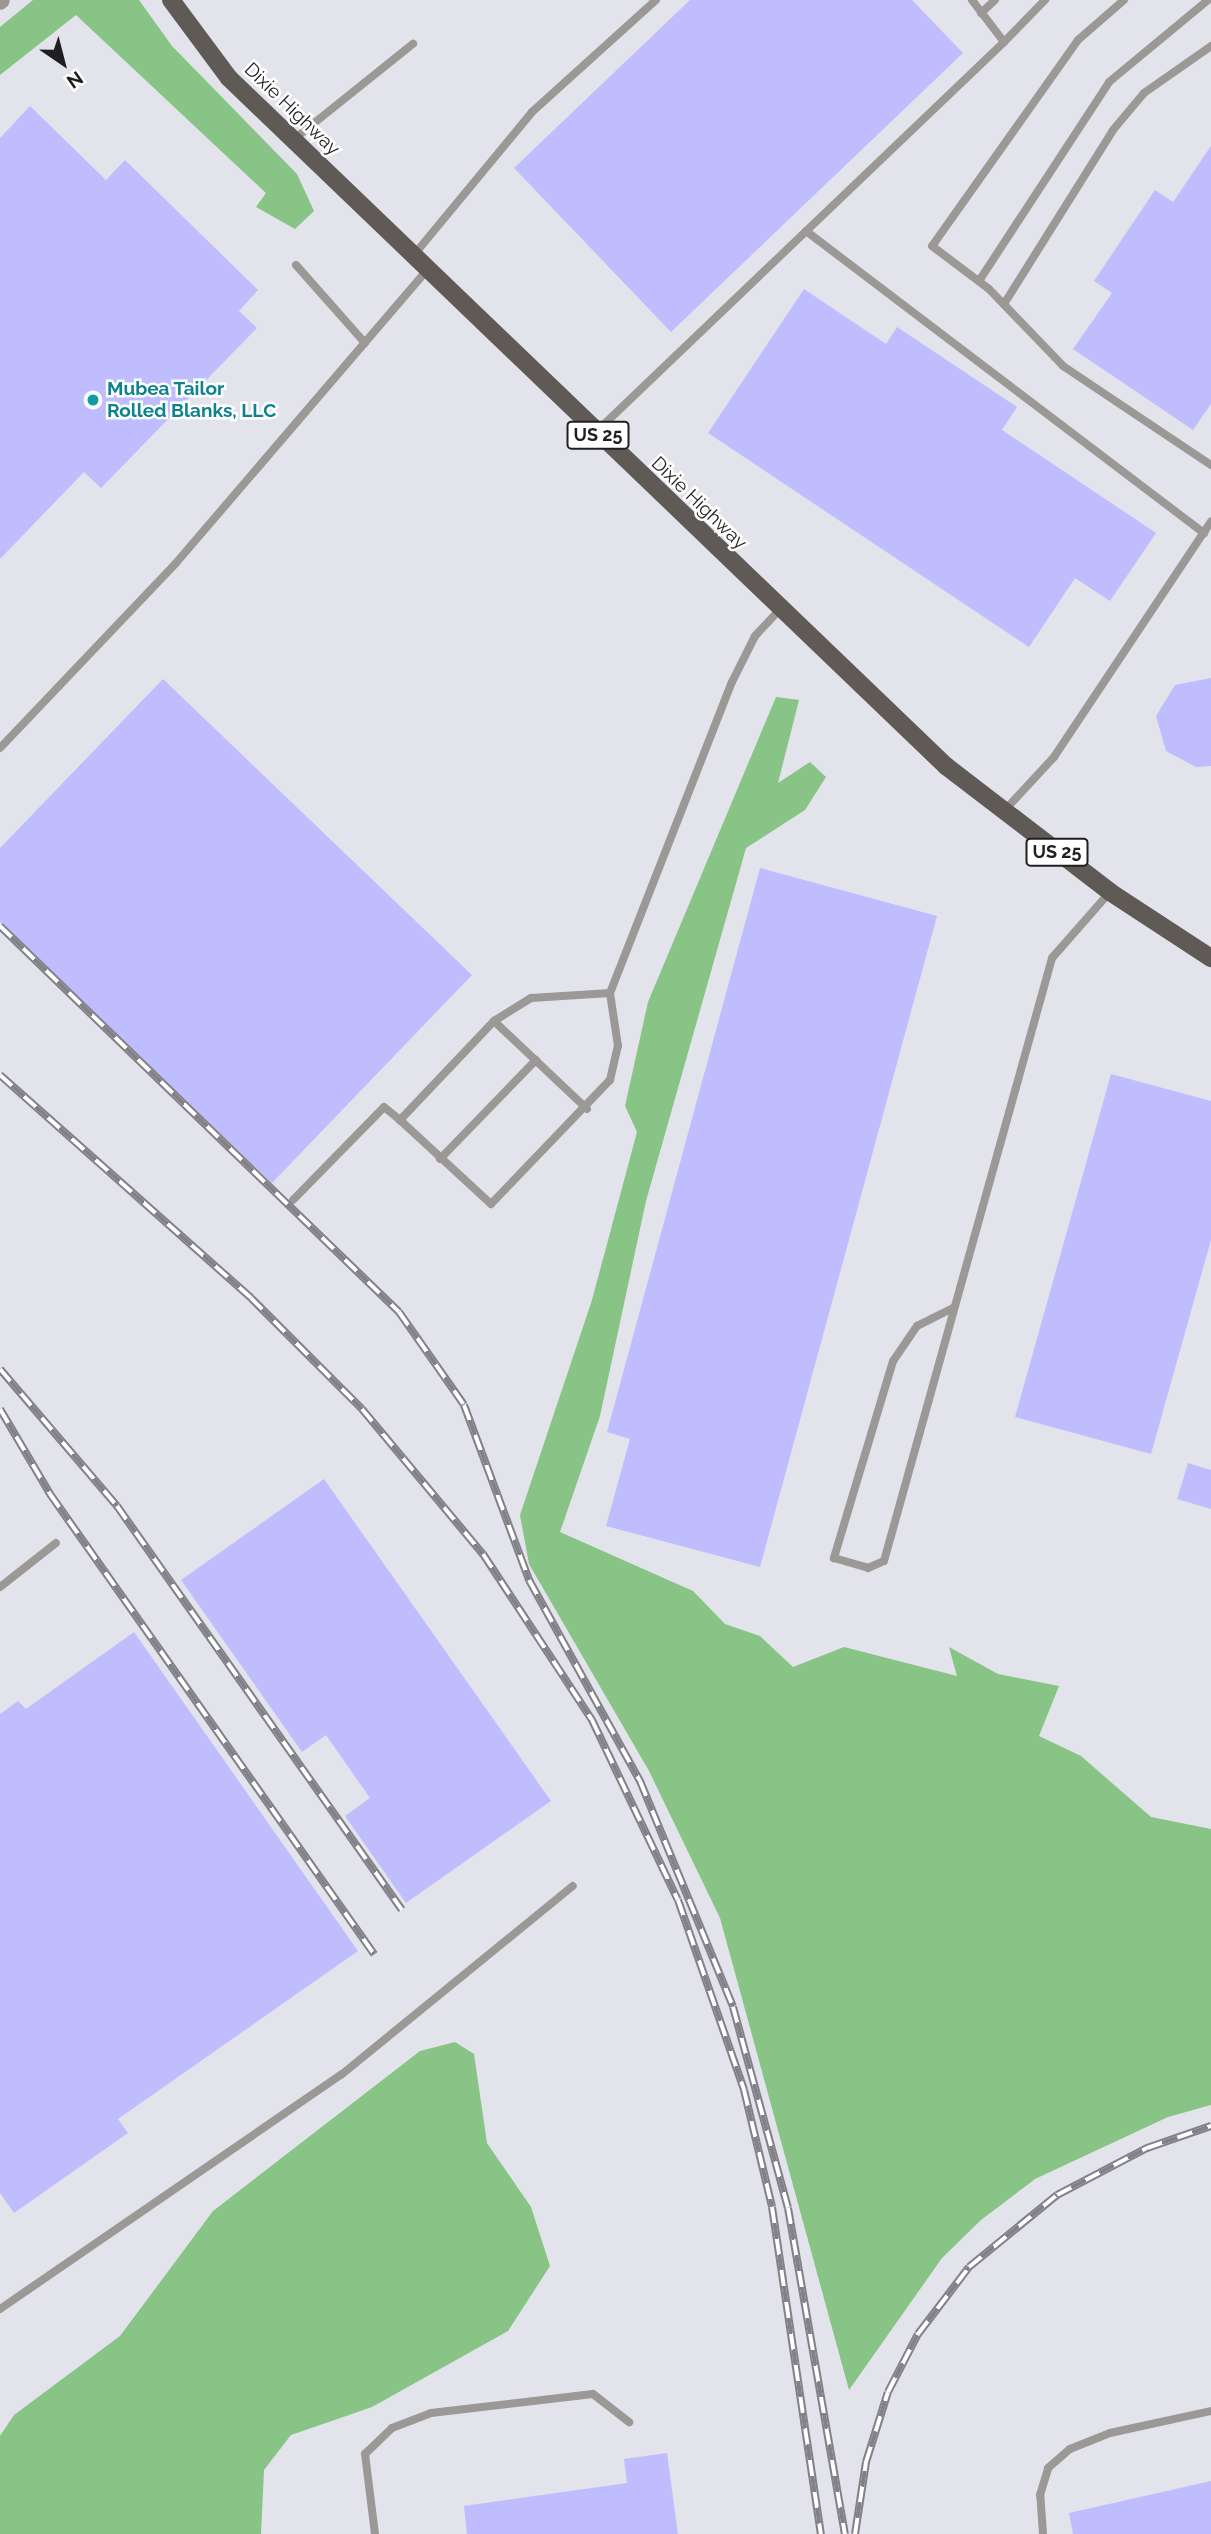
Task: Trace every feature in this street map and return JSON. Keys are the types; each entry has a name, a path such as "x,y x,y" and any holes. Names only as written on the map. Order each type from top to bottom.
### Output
{"main road":[{"name":"Dixie Highway","path":"172,0 229,78 946,766 1110,892 1211,958"}],"lane":[{"path":"413,256 532,112 656,0"},
{"path":"972,0 1004,42"},
{"path":"981,13 995,0"},
{"path":"595,432 1045,0"},
{"path":"1124,0 1077,40 932,246 979,281 1063,366 1211,465"},
{"path":"979,281 1109,82 1208,0"},
{"path":"293,139 413,44"},
{"path":"1004,304 1113,130 1144,93 1211,46"},
{"path":"806,232 1204,533"},
{"path":"296,265 365,343"},
{"path":"0,748 176,563 427,270"},
{"path":"1004,811 1054,757 1211,522"},
{"path":"293,1200 384,1107 491,1204 587,1109 610,1080 618,1046 610,993 732,682 755,636 780,609"},
{"path":"953,1308 917,1326 892,1361 834,1558 869,1568 884,1561 1052,958 1110,892"},
{"path":"400,1120 494,1021 531,998 610,993"},
{"path":"494,1021 587,1109"},
{"path":"440,1159 536,1060"},
{"path":"0,1587 56,1543"},
{"path":"0,2309 341,2075 573,1886"},
{"path":"375,2534 365,2455 392,2428 431,2413 593,2394 629,2422"},
{"path":"1043,2534 1040,2495 1048,2468 1070,2449 1110,2433 1211,2410"}],"green space":[{"path":"33,0 139,0 172,46 297,174 314,211 295,229 256,207 266,193 76,15 0,75 0,27"},
{"path":"776,697 799,700 778,783 810,762 826,777 805,810 746,848 646,1201 600,1416 560,1532 693,1591 725,1624 760,1636 793,1667 844,1647 957,1676 949,1647 998,1674 1059,1686 1039,1736 1081,1756 1151,1817 1211,1829 1211,2105 1168,2117 1035,2179 981,2220 942,2258 849,2390 720,1918 649,1771 529,1564 520,1515 592,1300 637,1132 625,1106 648,1002"},
{"path":"455,2042 474,2054 487,2143 531,2207 550,2266 508,2331 372,2407 291,2435 264,2470 261,2534 0,2534 0,2436 14,2415 120,2336 213,2211 420,2051"}],"building":[{"path":"690,0 912,0 963,53 671,332 514,168"},
{"name":"Mubea Tailor Rolled Blanks, LLC","path":"30,106 106,180 125,160 258,290 239,311 257,328 101,488 84,472 0,559 0,138"},
{"path":"1211,146 1211,404 1193,430 1073,349 1112,293 1094,281 1155,190 1173,202"},
{"path":"804,289 886,344 897,327 1017,407 1002,430 1156,533 1110,601 1075,578 1029,647 708,433"},
{"path":"1211,678 1211,766 1196,767 1166,751 1156,716 1175,685"},
{"path":"163,679 472,975 272,1183 0,922 0,848"},
{"path":"760,868 937,916 760,1567 606,1526 630,1439 607,1432"},
{"path":"1111,1074 1211,1101 1211,1240 1151,1454 1015,1417"},
{"path":"1188,1463 1211,1470 1211,1509 1177,1499"},
{"path":"324,1479 551,1801 406,1903 345,1816 370,1798 326,1735 302,1752 181,1580"},
{"path":"134,1632 358,1951 118,2119 128,2133 14,2213 0,2193 0,1714 18,1701 26,1709"},
{"path":"667,2453 678,2534 467,2534 464,2506 627,2483 624,2459"},
{"path":"1211,2481 1211,2534 1073,2534 1069,2513"}],"railway":[{"path":"0,926 399,1312 464,1405 529,1580 640,1781 733,2007 788,2208 845,2534"},
{"path":"0,1075 251,1298 362,1409 483,1554 592,1720 678,1900 744,2090 772,2207 821,2534"},
{"path":"0,1369 117,1506 402,1910"},
{"path":"0,1409 50,1494 374,1954"},
{"path":"855,2534 866,2462 888,2392 918,2334 969,2267 1057,2195 1147,2148 1211,2126"}],"place":[{"name":"Mubea Tailor Rolled Blanks, LLC","path":"93,400"}]}
